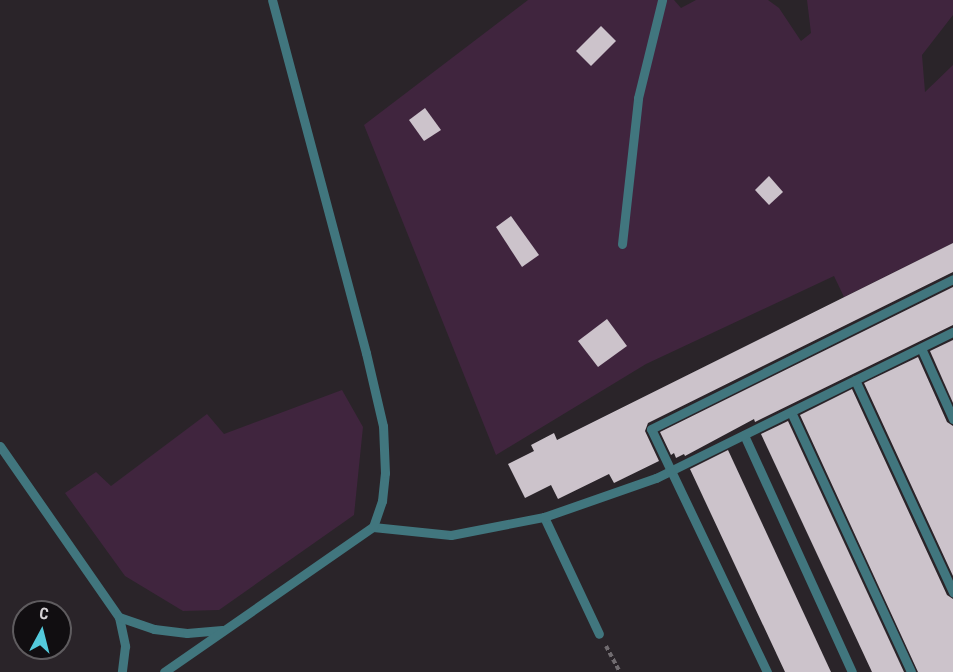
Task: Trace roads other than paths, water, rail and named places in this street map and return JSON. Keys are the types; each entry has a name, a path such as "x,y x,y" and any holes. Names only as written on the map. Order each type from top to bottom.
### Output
{"lane":[{"path":"164,672 373,527 382,501 385,473 383,426 366,352 272,0"},
{"path":"622,244 638,98 662,0"},
{"path":"767,672 651,429 953,279"},
{"path":"373,527 451,535 544,517 671,470 953,332"},
{"path":"921,348 953,419"},
{"path":"855,380 953,592"},
{"path":"791,412 911,672"},
{"path":"744,435 852,672"},
{"path":"0,446 119,617 125,646 122,672"},
{"path":"544,517 599,634"},
{"path":"119,617 154,629 187,633 222,630"}]}
